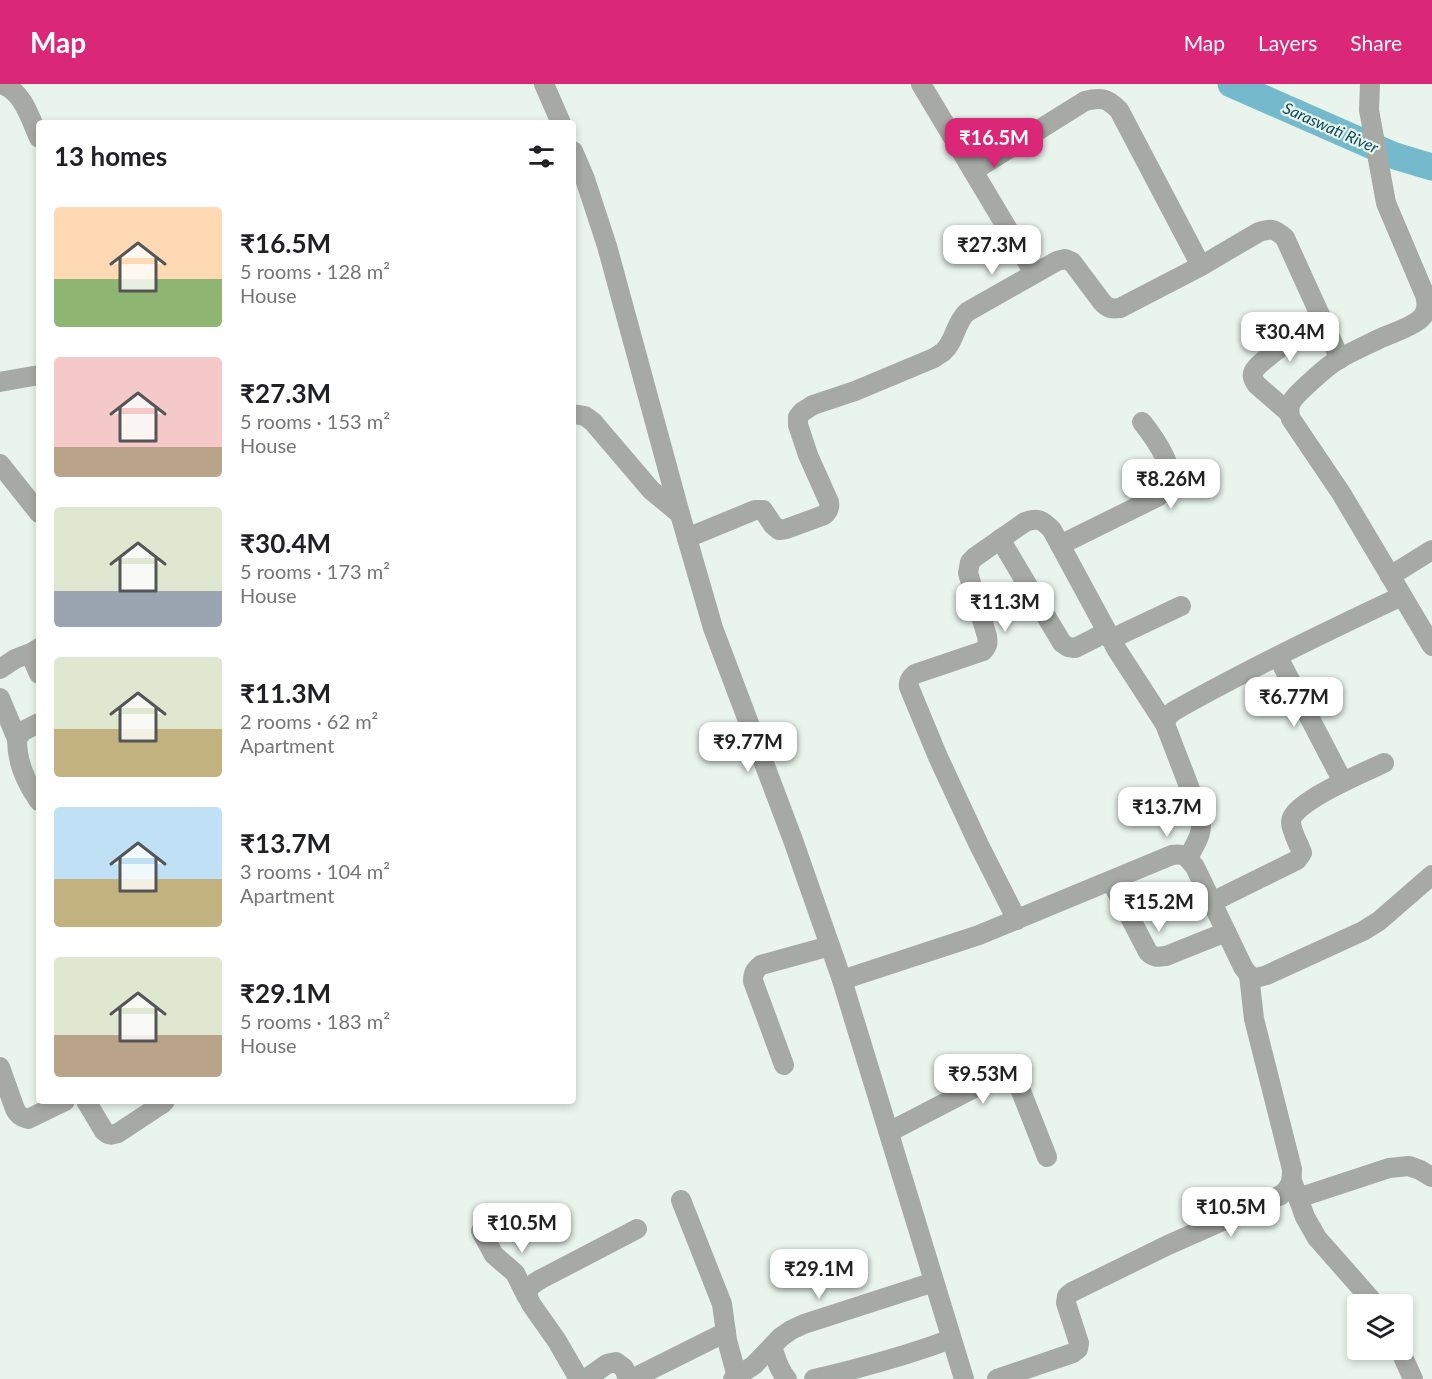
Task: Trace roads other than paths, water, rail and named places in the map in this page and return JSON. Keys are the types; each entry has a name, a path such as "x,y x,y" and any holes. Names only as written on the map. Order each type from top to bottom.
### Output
{"street":[{"path":"0,84 16,93 24,104 36,131"},
{"path":"544,84 560,120"},
{"path":"921,84 1034,273"},
{"path":"1288,412 1290,403 1296,395 1327,368 1340,359 1419,321 1429,313 1425,296 1386,203 1369,110 1370,84"},
{"path":"974,171 1085,101 1106,100 1119,110 1202,266"},
{"path":"576,159 607,246 713,628 793,840 842,980 964,1379"},
{"path":"687,538 755,510 763,510 779,530 824,515 830,508 829,502 808,455 798,425 798,417 802,412 813,405 855,391 934,358 947,347 962,316 967,312 1057,261 1065,259 1072,262 1107,308 1120,308 1202,266 1259,232 1268,229 1276,230 1285,238 1340,359"},
{"path":"1320,315 1262,362 1252,374 1253,380 1288,412 1295,426 1341,493 1432,646"},
{"path":"0,382 36,376"},
{"path":"576,414 585,416 593,422 651,490 680,514"},
{"path":"1060,545 1166,490 1170,483 1168,467 1157,442 1142,422"},
{"path":"0,464 36,509"},
{"path":"1017,920 938,757 908,682 915,674 983,651 987,647 987,636 968,573 970,562 1000,539 1033,519 1045,522 1052,530 1109,636 1165,724 1202,823 1201,834 1188,858"},
{"path":"1000,539 1062,643 1068,646 1075,648 1109,636 1181,606"},
{"path":"1390,576 1432,550"},
{"path":"1165,724 1168,716 1174,711 1402,596"},
{"path":"0,669 15,659 36,650"},
{"path":"36,650 32,658 36,667"},
{"path":"1278,657 1344,782"},
{"path":"0,698 17,739 22,770 36,796"},
{"path":"17,739 23,731 36,724"},
{"path":"1212,902 1297,860 1302,853 1290,820 1298,809 1319,795 1384,763"},
{"path":"842,980 979,935 1172,855 1181,854 1188,858 1195,867 1243,967 1253,978 1267,975 1363,931 1432,875"},
{"path":"1112,881 1151,955 1166,956 1226,932"},
{"path":"784,1065 753,981 753,975 756,969 769,963 830,946"},
{"path":"1249,975 1254,1019 1295,1189 1305,1217 1317,1238 1366,1294"},
{"path":"0,1067 18,1115 28,1119 59,1104"},
{"path":"889,1132 1005,1073 1012,1075 1017,1081 1047,1156"},
{"path":"88,1104 104,1131 112,1135 162,1104"},
{"path":"997,1379 1073,1353 1078,1349 1079,1343 1065,1299 1072,1292 1168,1245 1281,1195 1288,1189 1409,1166 1432,1177"},
{"path":"681,1200 722,1304 735,1378 754,1365 791,1330 934,1282"},
{"path":"528,1297 531,1285 636,1229"},
{"path":"481,1232 494,1255 515,1273 579,1379"},
{"path":"586,1379 607,1364 616,1362 624,1368 630,1379 726,1332"},
{"path":"814,1379 863,1368 951,1339"},
{"path":"772,1347 780,1369 787,1379"},
{"path":"1404,1360 1413,1379"}],"waterway":[{"name":"Saraswati River","path":"1231,84 1395,156 1432,167"}]}
